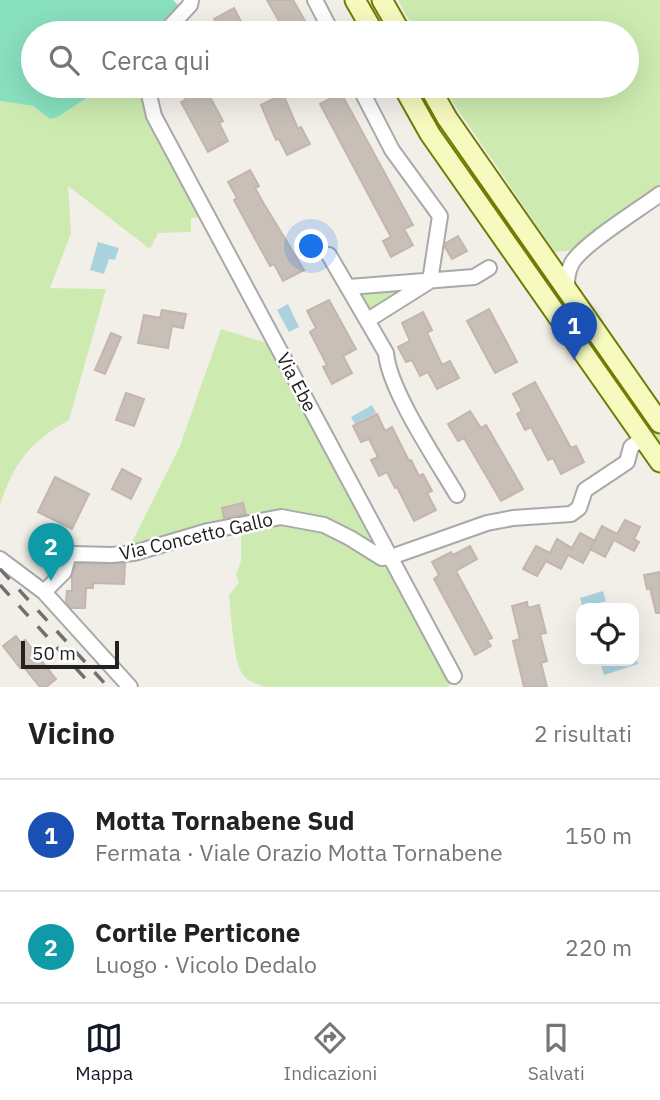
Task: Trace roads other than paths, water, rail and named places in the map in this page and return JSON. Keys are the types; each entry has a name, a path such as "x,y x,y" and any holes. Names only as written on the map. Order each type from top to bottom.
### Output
{"main road":[{"path":"355,0 367,21"},
{"path":"382,0 394,21"},
{"path":"410,98 430,134 660,462"},
{"path":"436,98 660,423"}],"street":[{"path":"175,21 190,5 191,0"},
{"path":"315,0 326,21"},
{"name":"Via Ebe","path":"150,98 154,116 454,676"},
{"path":"365,98 392,150 440,216 430,281 368,320"},
{"path":"535,245 555,257 568,256 586,248 660,194"},
{"path":"567,290 570,266 586,248"},
{"path":"329,256 386,353 387,367 415,423 457,495"},
{"path":"349,287 474,277 489,268"},
{"path":"391,557 487,523 571,513 579,508 586,490 627,462 631,447 643,438"},
{"name":"Via Concetto Gallo","path":"44,592 64,572 68,557 73,554 134,553 208,531 281,517 324,525 382,558 391,557"},
{"path":"0,559 44,592 130,687"}],"water":[{"path":"98,242 119,248 115,260 109,259 104,274 90,270"},
{"path":"288,304 299,327 289,332 277,310"},
{"path":"372,405 376,413 355,424 351,417"},
{"path":"603,591 606,601 582,603 580,598"},
{"path":"601,666 632,666 604,675"}],"railway":[{"path":"0,569 108,687"},
{"path":"0,585 93,687"}],"place":[{"name":"Motta Tornabene Sud","path":"574,360"},
{"name":"Cortile Perticone","path":"51,581"}]}
